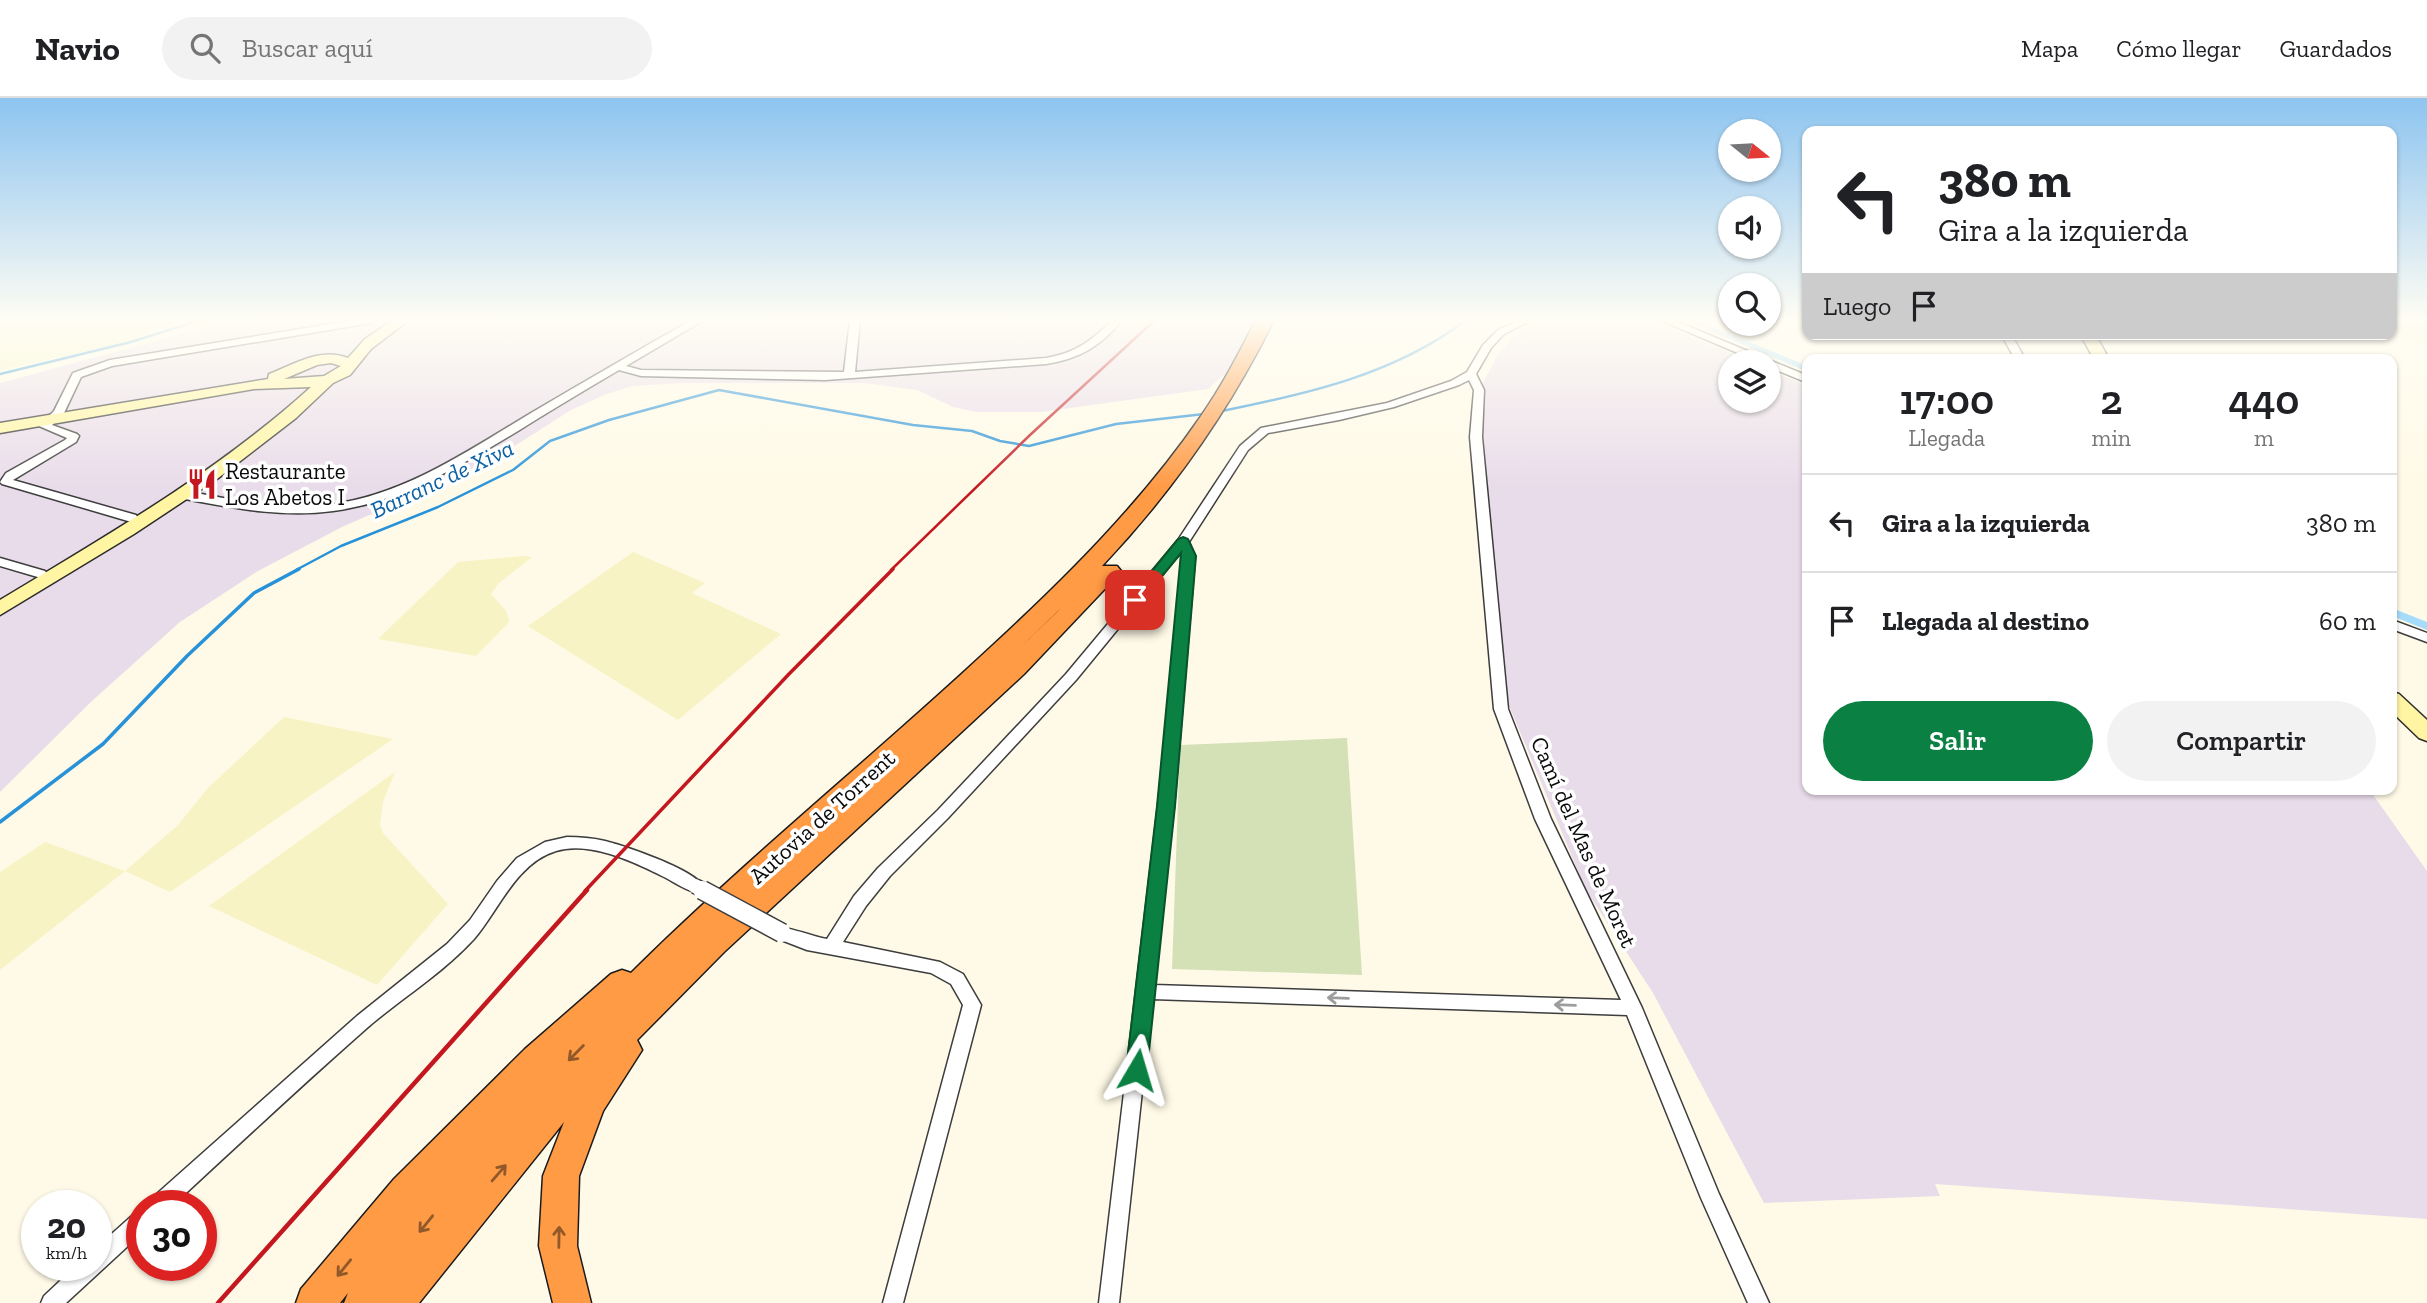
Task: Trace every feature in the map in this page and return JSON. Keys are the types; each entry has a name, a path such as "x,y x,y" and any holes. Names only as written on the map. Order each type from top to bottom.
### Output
{"highway":[{"name":"Autovia de Torrent","path":"1241,383 1244,376"},
{"name":"Autovia de Torrent","path":"395,1303 461,1217 582,1077 692,964 998,681 1106,574 1160,512 1245,376"},
{"name":"Autovia de Torrent","path":"363,1303 440,1207 570,1058 692,934 1018,636 1111,541 1207,435"},
{"path":"572,1303 558,1246 562,1176 589,1103 632,1040 1044,648 1106,574"},
{"path":"315,1303 407,1191 537,1059 956,686 1018,636"}],"street":[{"path":"78,376 73,379 59,413 44,426 73,436 70,442 10,475 6,482 132,518"},
{"path":"0,609 185,495 279,424 327,381 337,376"},
{"path":"185,495 301,510 365,502 422,480 602,376"},
{"path":"831,947 860,901 884,872 943,814 1071,677 1183,542 1244,448 1265,430 1390,405 1455,383 1467,376"},
{"name":"Camí del Mas de Moret","path":"1472,376 1479,390 1476,437 1501,709 1544,819 1633,1008 1711,1198 1759,1303"},
{"path":"0,599 132,518 224,457 292,403 302,392 298,378"},
{"path":"0,428 254,383 298,378 327,381"},
{"path":"1109,1303 1146,992 1189,556 1183,542"},
{"path":"0,562 41,574"},
{"path":"2397,626 2427,638"},
{"path":"2399,706 2427,734"},
{"path":"176,1190 365,1019 465,937 481,918 510,873 528,857 551,845 572,842 591,844 658,866 782,933 807,943 934,967 957,979 972,1005 892,1303"},
{"path":"1146,992 1633,1008"},
{"path":"112,1247 126,1235"},
{"path":"51,1303 75,1281"}],"shaded area":[{"path":"25,376 1222,376 1208,389 1041,412 976,412 953,407 917,390 865,383 681,383 632,386 604,395 571,410 488,463 342,527 258,571 180,622 93,700 0,792 0,383"},
{"path":"1486,376 1718,376 1718,413 1781,413 1781,376 1784,376 1802,384 1802,795 2373,795 2427,871 2427,1219 1935,1184 1940,1196 1764,1203 1653,993 1586,890 1509,706 1485,505 1482,384"},
{"path":"633,552 705,583 692,593 781,634 678,720 528,626"},
{"path":"532,557 499,583 491,594 506,611 509,622 476,656 378,639 458,562"},
{"path":"284,717 393,739 170,892 125,871 178,825 208,788"},
{"path":"395,772 383,802 380,824 383,833 448,904 377,985 209,906"},
{"path":"45,842 125,871 0,970 0,872"}],"green space":[{"path":"1347,738 1362,975 1172,969 1180,745"}],"waterway":[{"name":"Barranc de Xiva","path":"1222,411 1318,389 1358,376"},
{"name":"Barranc de Xiva","path":"296,570 341,546 438,507 513,470 550,441 609,420 719,390 913,425 972,431 1000,441 1029,446 1116,424 1204,414"},
{"name":"Barranc de Xiva","path":"0,822 103,744 187,656 254,593 299,569"},
{"path":"2397,614 2427,626"}],"railway":[{"path":"891,570 1094,376"},
{"path":"585,891 789,674 893,569"},
{"path":"218,1303 587,890"}],"place":[{"name":"Restaurante Los Abetos I","path":"202,484"}],"route":[{"path":"1135,600 1183,542 1189,556 1166,806 1137,1070"}]}
